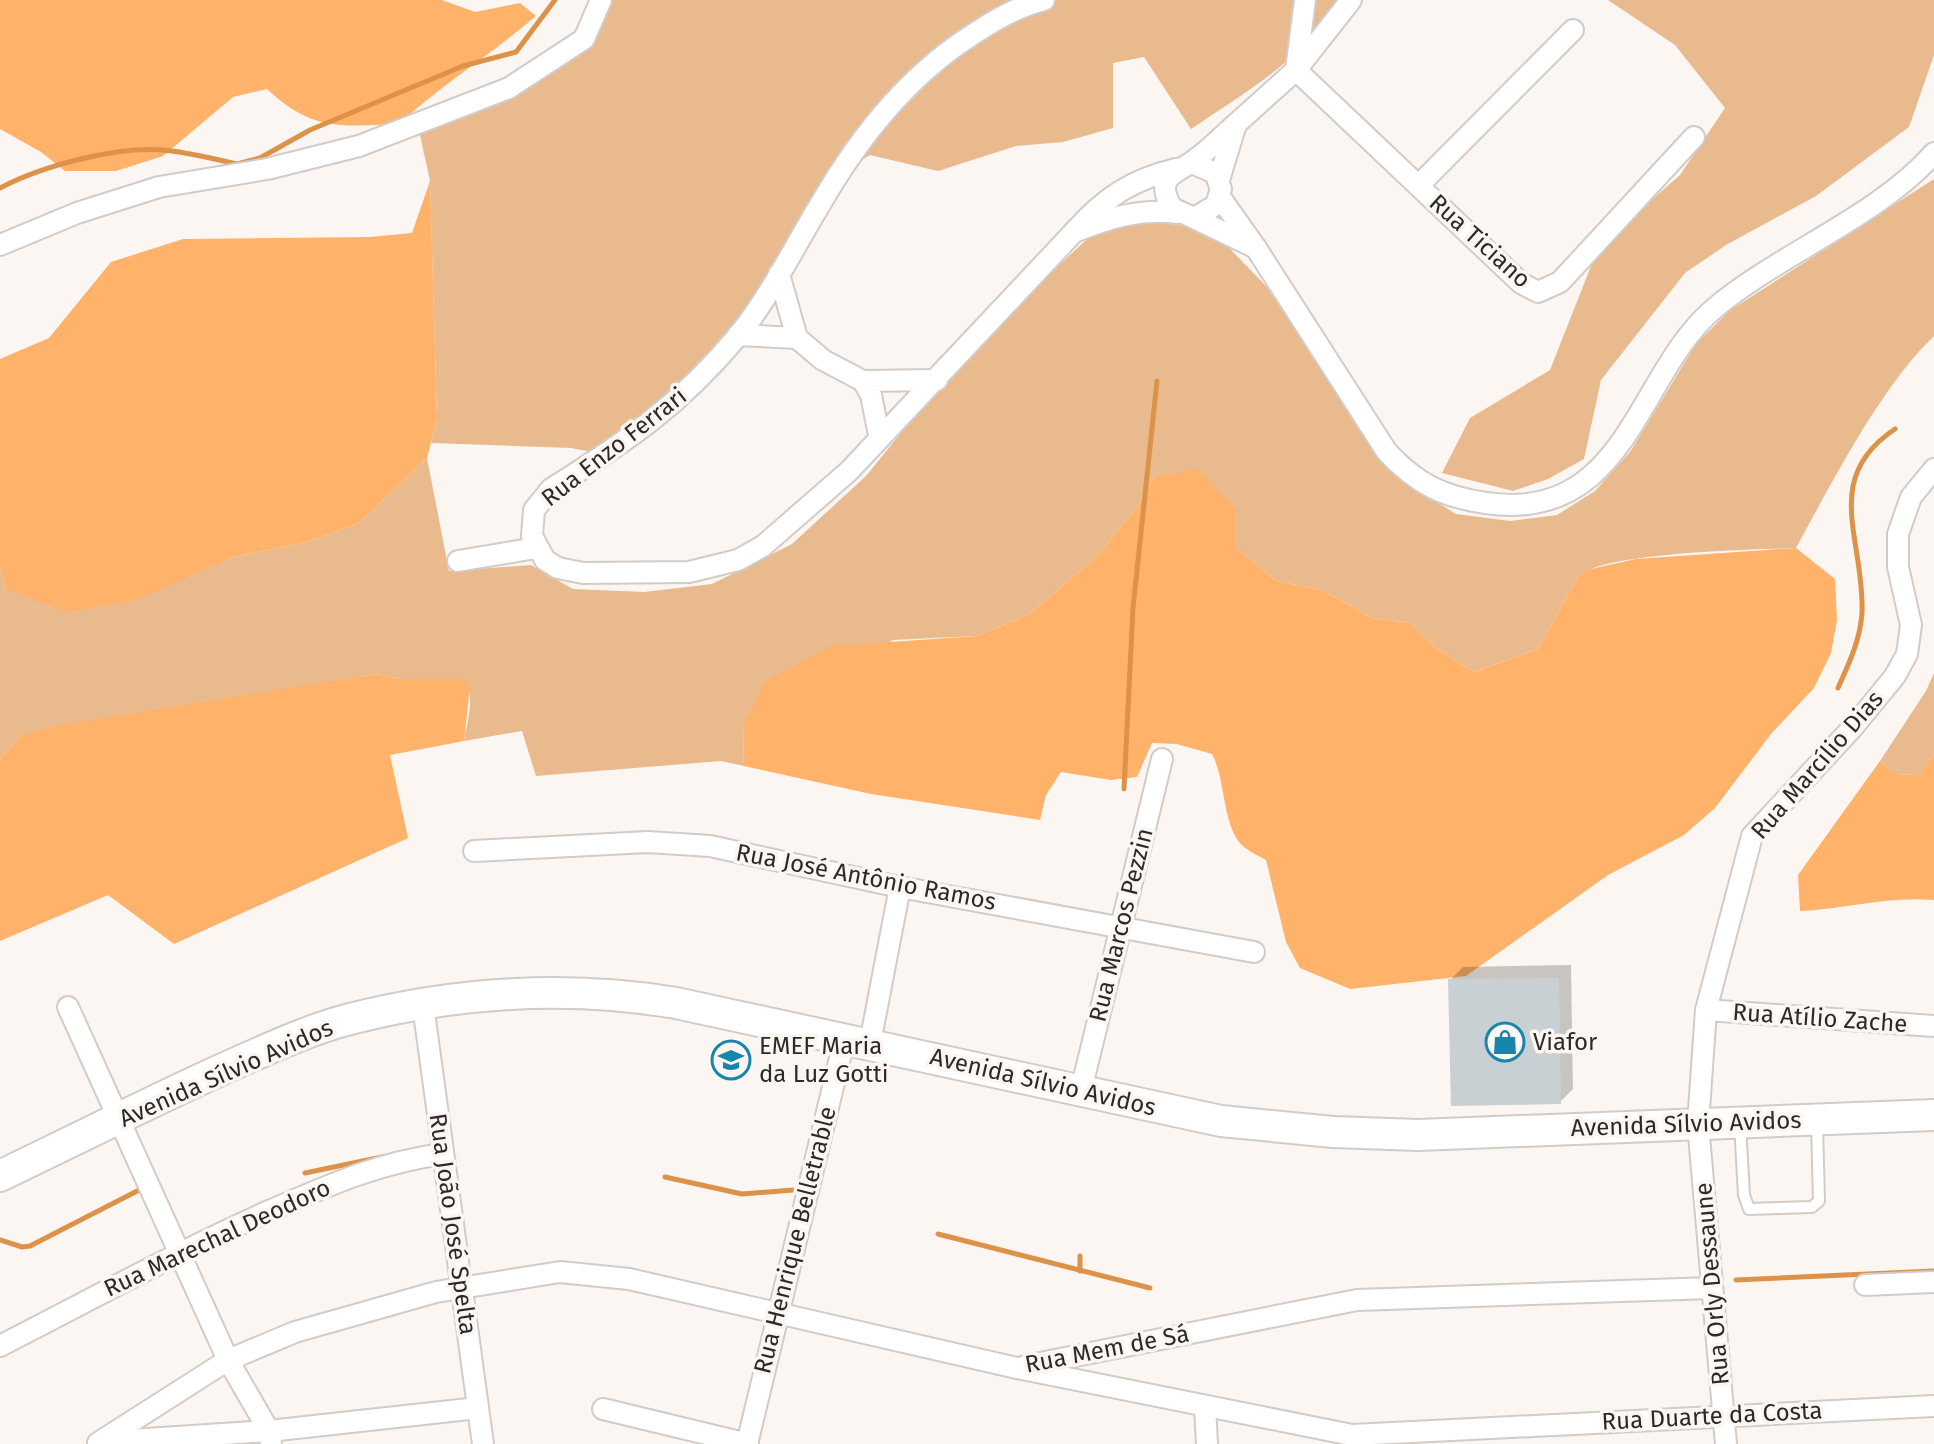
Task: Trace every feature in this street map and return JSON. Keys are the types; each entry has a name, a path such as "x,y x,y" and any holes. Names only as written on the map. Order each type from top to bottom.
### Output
{"main road":[{"name":"Avenida Sílvio Avidos","path":"0,1176 294,1038 349,1020 423,1005 544,993 631,996 857,1040 1221,1121 1333,1132 1418,1135 1934,1115"}],"street":[{"path":"0,245 77,213 159,187 267,169 359,146 509,88 584,39 601,0"},
{"name":"Rua Enzo Ferrari","path":"536,548 532,519 545,495 655,421 684,395 738,335 855,151 897,98 953,48 1011,11 1044,0"},
{"path":"1296,70 1305,0"},
{"path":"1186,216 1165,192 1184,166 1296,70 1351,0"},
{"path":"1419,185 1573,30"},
{"name":"Rua Ticiano","path":"1296,70 1521,283 1543,292 1560,282 1694,137"},
{"path":"1186,216 1210,211 1236,124"},
{"path":"458,561 536,548 545,560 558,568 583,573 711,570 763,546 849,471 879,435 937,380 1096,208 1127,184 1184,166 1208,167 1256,248 1387,452 1403,470 1440,494 1494,505 1530,503 1569,490 1601,465 1624,439 1685,343 1709,312 1904,182 1934,153"},
{"path":"1074,232 1112,217 1142,211 1186,216 1256,248"},
{"path":"779,274 797,338 823,360 863,381 937,380"},
{"path":"738,335 797,338"},
{"path":"863,381 871,395 879,435"},
{"name":"Rua Marcílio Dias","path":"1698,1124 1706,1010 1752,836 1854,726 1895,676 1907,654 1911,625 1898,567 1898,534 1911,497 1934,469"},
{"name":"Rua Marcos Pezzin","path":"1081,1090 1162,759"},
{"name":"Rua José Antônio Ramos","path":"474,851 677,843 747,853 900,887 1254,952"},
{"name":"Rua Henrique Belletrable","path":"747,1444 776,1312 900,887"},
{"name":"Rua João José Spelta","path":"423,1005 483,1444"},
{"path":"68,1007 228,1360 270,1438"},
{"name":"Rua Atílio Zache","path":"1706,1010 1934,1026"},
{"name":"Rua Orly Dessaune","path":"1698,1124 1726,1444"},
{"name":"Rua Marechal Deodoro","path":"0,1346 181,1251 348,1176 406,1159 443,1154"},
{"name":"Rua Mem de Sá","path":"95,1443 228,1360 332,1320 463,1287 560,1272 591,1272 1017,1368 1357,1300 1712,1288"},
{"path":"1865,1285 1934,1282"},
{"name":"Rua Duarte da Costa","path":"1017,1368 1352,1439 1724,1415 1934,1406"},
{"path":"1205,1407 1207,1444"},
{"path":"95,1443 270,1438 478,1408"},
{"path":"603,1409 747,1444"}],"lane":[{"path":"1740,1123 1745,1205 1749,1209 1812,1207 1819,1201 1817,1119"}],"shaded area":[{"path":"0,0 442,0 475,12 520,3 536,16 399,124 328,123 299,113 267,89 233,97 163,156 116,171 65,171 41,152 0,129"},
{"path":"595,0 1338,0 1312,38 1294,55 1191,129 1144,57 1113,63 1113,128 1063,142 1016,146 938,171 870,155 832,179 722,368 613,456 571,448 431,443 437,418 430,181 418,126 446,118 582,30"},
{"path":"1608,0 1934,0 1934,55 1909,127 1816,196 1726,245 1685,273 1601,380 1584,459 1548,479 1513,491 1442,473 1470,418 1550,370 1599,246 1680,175 1725,108 1675,45"},
{"path":"1934,179 1934,336 1895,381 1877,408 1796,548 1650,557 1596,567 1579,575 1538,649 1474,672 1435,647 1410,623 1372,618 1322,590 1277,581 1235,547 1235,509 1154,477 1136,509 1094,559 1028,615 977,636 893,640 743,726 744,766 721,761 536,776 522,731 464,741 470,701 464,679 402,679 375,674 20,736 0,759 0,569 6,589 189,576 234,557 307,542 359,523 427,458 449,571 531,565 573,589 644,592 712,584 792,544 866,476 974,343 1095,232 1154,216 1209,227 1266,286 1394,475 1456,514 1510,521 1557,515 1595,491 1630,452 1696,344 1729,311"},
{"path":"430,181 437,418 427,458 359,523 307,542 234,557 134,601 66,612 6,589 0,569 0,359 49,338 111,262 183,239 370,237 412,233"},
{"path":"1198,469 1235,509 1235,547 1277,581 1322,590 1372,618 1410,623 1435,647 1474,672 1538,649 1579,575 1586,570 1636,559 1796,548 1835,579 1837,620 1831,653 1814,688 1771,734 1715,808 1684,835 1608,875 1466,976 1350,989 1300,968 1286,942 1266,860 1244,847 1232,828 1212,754 1177,744 1152,743 1137,777 1111,780 1061,772 1046,795 1040,820 871,794 744,766 743,726 766,681 831,646 977,636 1028,615 1094,559 1136,509 1154,477"},
{"path":"1934,673 1934,754 1919,775 1894,774 1880,761 1926,691"},
{"path":"375,674 402,679 464,679 470,686 464,741 390,755 408,838 174,944 108,895 0,941 0,759 20,736 54,726"},
{"path":"1934,754 1934,900 1900,900 1800,911 1798,875 1880,761 1894,774 1919,775"}],"building":[{"name":"Viafor","path":"1559,978 1561,1104 1451,1106 1448,979"}],"waterway":[{"path":"0,188 58,165 124,151 172,151 237,164 260,158 310,130 463,66 516,52 555,0"},
{"path":"1124,789 1133,608 1157,381"},
{"path":"1838,688 1850,661 1862,613 1852,490 1859,469 1872,448 1895,429"},
{"path":"305,1173 382,1157"},
{"path":"665,1177 742,1194 793,1190"},
{"path":"0,1240 22,1247 30,1246 143,1188"},
{"path":"938,1234 1150,1288"},
{"path":"1080,1256 1080,1271"},
{"path":"1736,1280 1934,1271"}],"place":[{"name":"Viafor","path":"1505,1042"},
{"name":"EMEF Maria da Luz Gotti","path":"731,1060"}]}
